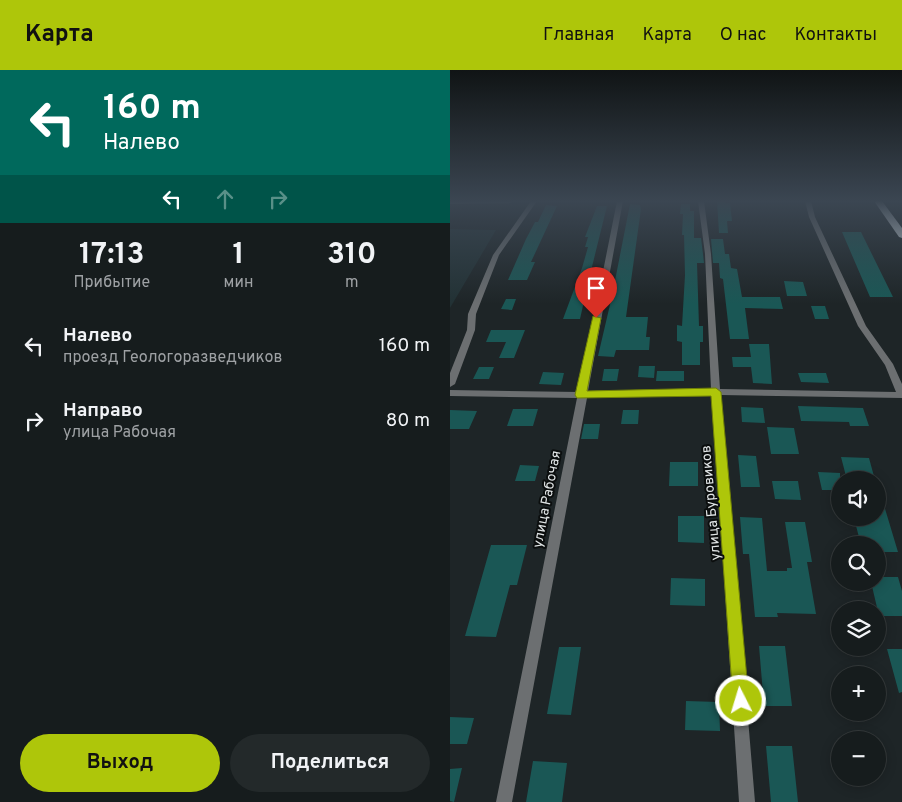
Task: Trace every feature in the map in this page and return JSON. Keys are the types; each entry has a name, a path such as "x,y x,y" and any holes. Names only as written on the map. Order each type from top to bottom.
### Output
{"street":[{"path":"450,384 471,330 472,314 496,255 510,235"},
{"name":"улица Рабочая","path":"504,802 613,235"},
{"name":"улица Буровиков","path":"706,235 747,802"},
{"path":"450,393 581,395 716,392 902,394 889,364 862,326 820,235"}],"shaded area":[{"path":"450,235 493,235 450,308"}],"building":[{"path":"528,235 543,235 531,262 535,262 527,280 508,280"},
{"path":"586,235 600,235 589,279 592,279 589,288 587,288 580,319 563,319 588,247 585,247 588,237 585,237"},
{"path":"624,235 637,235 626,317 648,317 646,337 650,337 649,350 616,350 614,357 598,356"},
{"path":"684,235 694,235 694,238 701,238 704,263 697,263 699,326 703,326 703,342 700,342 700,365 682,365 682,342 677,341 677,325 682,326 685,275"},
{"path":"843,235 863,235 893,297 870,297"},
{"path":"711,239 723,239 725,254 729,254 731,268 737,269 742,297 780,297 783,309 745,308 749,339 730,339 723,279 720,278 719,263 713,263"},
{"path":"784,281 803,282 807,296 787,296"},
{"path":"506,299 516,299 512,310 501,309"},
{"path":"811,306 825,306 829,319 815,319"},
{"path":"491,330 525,330 514,358 499,358 506,342 486,342"},
{"path":"749,344 769,344 772,384 753,383 751,367 733,367 732,357 751,357"},
{"path":"639,366 655,366 654,378 638,377"},
{"path":"479,367 494,367 489,379 473,379"},
{"path":"604,369 619,369 617,381 602,381"},
{"path":"657,371 684,371 684,381 656,381"},
{"path":"543,372 564,373 561,385 539,384"},
{"path":"798,373 826,373 829,383 801,382"},
{"path":"798,406 863,408 869,426 850,426 849,422 801,421"},
{"path":"741,407 763,408 765,423 742,422"},
{"path":"513,409 538,409 533,426 507,426"},
{"path":"450,410 477,411 469,429 450,429"},
{"path":"623,410 639,410 638,424 621,424"},
{"path":"584,424 600,424 598,439 581,439"},
{"path":"767,427 794,428 799,454 771,454"},
{"path":"738,455 756,456 760,487 741,487"},
{"path":"841,457 869,458 873,471 845,471"},
{"path":"670,462 698,462 698,486 669,486"},
{"path":"520,465 539,466 535,481 515,481"},
{"path":"818,472 831,473 831,490 822,490"},
{"path":"772,481 798,481 801,500 775,499"},
{"path":"886,512 898,552 886,552 886,536 859,536 856,526 886,526"},
{"path":"678,516 704,516 704,543 678,542"},
{"path":"740,517 762,518 767,571 787,571 787,568 792,568 785,522 805,522 812,562 807,562 816,614 777,613 778,617 755,617 749,554 743,554"},
{"path":"491,545 527,545 517,585 510,585 496,637 465,636"},
{"path":"886,577 898,577 902,591 902,616 886,616 886,601 875,601 873,591 886,591"},
{"path":"671,578 705,579 705,606 670,605"},
{"path":"759,646 785,646 792,706 764,706"},
{"path":"559,647 581,647 571,715 547,714"},
{"path":"887,649 902,649 902,692 899,693"},
{"path":"686,701 719,702 720,731 685,730"},
{"path":"450,717 474,718 467,744 450,744"},
{"path":"766,746 792,746 798,802 771,802"},
{"path":"533,761 567,763 562,802 526,802"},
{"path":"462,768 454,802 450,801 450,769"}],"route":[{"path":"596,318 581,395 716,392 741,701"}]}
